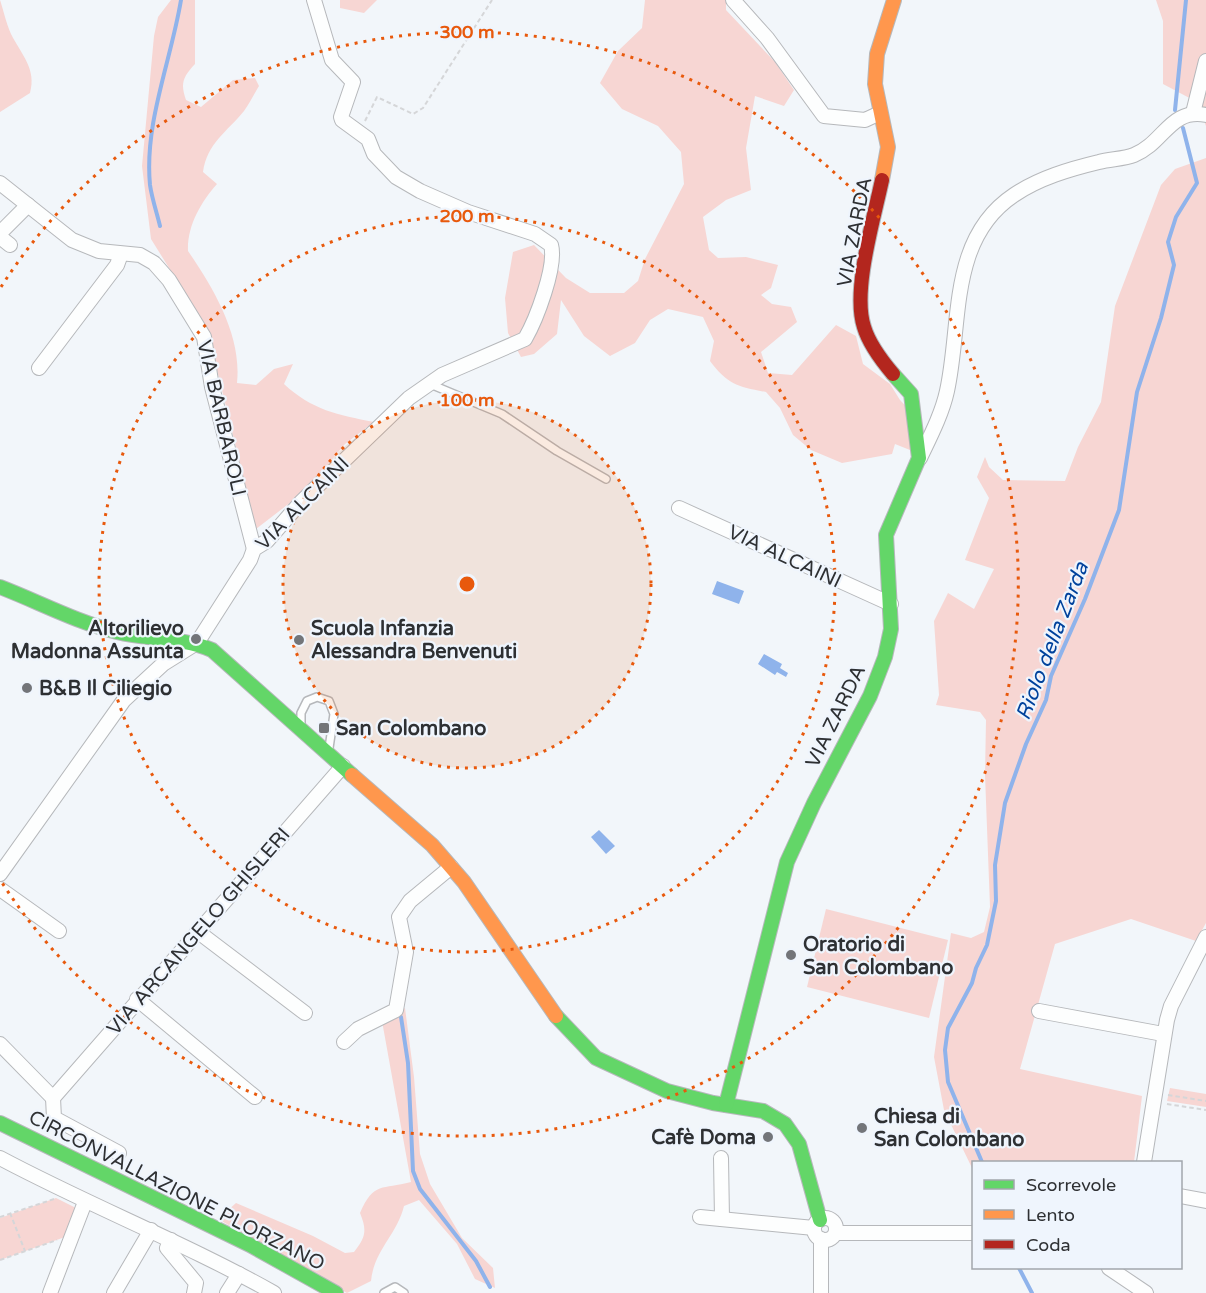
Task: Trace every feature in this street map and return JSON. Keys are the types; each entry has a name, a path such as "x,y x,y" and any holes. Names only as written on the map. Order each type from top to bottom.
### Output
{"main road":[{"name":"VIA ZARDA","path":"726,1105 727,1093 787,862 814,803 870,696 891,630 886,535 920,459 911,394 882,361 864,329 860,312 863,276 888,147 875,84 877,54 894,0"},
{"path":"0,587 110,630 155,637 172,637 212,650 423,837 451,867 464,882 553,1013 582,1047 605,1064 682,1096 763,1111 776,1117 793,1133 799,1144 818,1229"},
{"name":"CIRCONVALLAZIONE PLORZANO","path":"0,1123 250,1245 336,1293"},
{"name":"CIRCONVALLAZIONE PLORZANO","path":"0,1136 246,1256 314,1293"}],"street":[{"path":"314,0 332,60 353,82 341,117 363,124"},
{"path":"733,0 780,54 807,96 824,117 866,120 880,113"},
{"path":"920,459 947,392 965,264 972,244 986,223 1014,194 1064,172 1134,155 1150,146 1176,119 1200,114 1206,61"},
{"name":"VIA ALCAINI","path":"196,643 250,560 254,549 267,541 301,502 409,398 442,375 525,339 542,298 552,260 551,245 535,234 468,212 412,187 396,177 374,154 368,139 341,117"},
{"name":"VIA BARBAROLI","path":"0,183 72,240 99,251 140,255 153,263 169,280 204,337 212,387 254,549"},
{"path":"0,233 28,205"},
{"path":"39,368 117,265 122,254"},
{"name":"VIA ALCAINI","path":"679,508 891,604"},
{"path":"0,874 124,700 163,664 196,643"},
{"name":"VIA ARCANGELO GHISLERI","path":"53,1098 196,931 343,766"},
{"path":"344,1042 358,1029 396,1010 406,952 399,917 410,901 451,867"},
{"path":"0,889 59,931"},
{"path":"196,931 306,1013"},
{"path":"1144,1161 1163,1034 1171,1006 1206,938"},
{"path":"137,999 255,1097"},
{"path":"1039,1011 1163,1034"},
{"path":"0,1044 53,1098 54,1118 119,1153"},
{"path":"0,1158 68,1194 151,1230 274,1293"},
{"path":"721,1158 722,1219"},
{"path":"1182,1196 1206,1201"},
{"path":"51,1293 85,1202"},
{"path":"700,1217 818,1229 832,1238 836,1233"},
{"path":"818,1229 832,1221 836,1233"},
{"path":"818,1229 821,1293"},
{"path":"114,1293 151,1230"},
{"path":"836,1233 893,1235 972,1233"},
{"path":"171,1240 167,1248 196,1283 194,1293"},
{"path":"1110,1269 1146,1293"},
{"path":"227,1293 239,1274"}],"lane":[{"path":"430,383 502,414 557,451 606,479"},
{"path":"300,726 301,713 307,701 317,697 328,701 334,714 328,752"},
{"path":"384,1293 395,1287 404,1293"}],"path":[{"path":"363,124 377,97 413,114 423,108 492,0"},
{"path":"1168,1095 1206,1101"},
{"path":"1152,1101 1206,1110"},
{"path":"0,1217 68,1194"},
{"path":"10,1213 25,1251"},
{"path":"0,1260 73,1235"}],"shaded area":[{"path":"0,0 7,25 30,69 32,84 30,93 0,112"},
{"path":"171,0 195,0 195,64 184,80 183,89 186,100 201,107 233,80 255,78 259,86 244,111 213,145 209,153 203,172 217,184 196,215 188,242 188,251 216,297 231,331 237,365 237,383 256,385 274,369 293,364 284,384 294,393 326,410 374,422 345,444 304,492 256,529 207,329 151,239 142,166 154,36 158,17"},
{"path":"340,0 377,0 364,13 340,8"},
{"path":"645,0 726,0 726,10 775,62 794,90 784,106 755,96 746,148 751,190 726,200 703,217 709,250 718,258 746,257 778,265 771,288 761,295 772,304 791,307 797,322 761,352 768,373 792,375 836,325 856,336 863,364 890,384 900,400 919,420 910,450 895,444 892,454 842,463 811,450 793,435 780,408 766,392 734,383 716,369 710,361 714,341 703,317 668,309 650,320 635,343 610,356 584,336 561,300 557,334 534,354 521,357 508,333 505,298 513,252 534,245 566,278 590,293 624,293 638,281 645,259 684,184 681,152 658,126 622,109 600,83 618,51 642,28"},
{"path":"1156,0 1206,0 1206,126 1197,102 1163,84 1163,21"},
{"path":"1206,158 1206,923 1196,941 1131,919 1055,944 1020,1069 1142,1096 1134,1161 972,1161 972,1168 944,1110 934,1057 951,933 971,938 984,932 990,907 985,775 986,720 980,712 936,705 939,695 934,621 948,593 974,609 994,569 965,560 989,498 977,477 985,457 989,467 1003,480 1065,481 1078,447 1101,402 1115,306 1161,185 1175,169"},
{"path":"826,909 948,940 929,1018 807,987"},
{"path":"405,1008 414,1077 420,1154 430,1184 462,1238 493,1268 495,1288 475,1279 457,1244 419,1200 404,1206 396,1226 376,1260 371,1281 347,1293 218,1219 236,1203 313,1236 345,1253 354,1252 364,1233 360,1213 370,1196 380,1188 411,1182 382,1021"},
{"path":"1170,1088 1206,1094 1206,1107 1167,1101"},
{"path":"56,1198 76,1208 65,1237 0,1260 0,1218"}],"water":[{"path":"717,581 744,591 739,604 712,594"},
{"path":"764,654 782,664 780,668 788,673 786,677 777,672 775,675 758,664"},
{"path":"599,830 615,846 606,854 591,837"}],"waterway":[{"path":"160,226 150,185 151,139 181,0"},
{"path":"1175,110 1186,0"},
{"name":"Riolo della Zarda","path":"982,1161 948,1082 945,1050 948,1028 972,983 987,945 996,901 995,865 1005,803 1026,744 1046,700 1051,676 1085,599 1119,510 1137,392 1161,318 1174,265 1168,242 1176,217 1197,183 1183,128"},
{"path":"401,1017 408,1063 413,1171 420,1189 476,1261 490,1287"},
{"name":"Riolo della Zarda","path":"1020,1269 1032,1293"}],"traffic: fast":[{"path":"726,1105 787,862 814,803 870,696 885,657 891,629 886,535 919,458 911,394 893,374"},
{"path":"0,587 102,628 129,635 189,643 212,650 352,775"},
{"path":"556,1016 596,1058 667,1091 713,1103 763,1111 785,1124 799,1144 820,1220"},
{"path":"0,1123 250,1245 336,1293"}],"traffic: slow":[{"path":"882,180 888,147 875,84 877,54 894,0"},
{"path":"352,775 432,845 464,882 556,1016"}],"traffic: jam":[{"path":"882,180 862,275 861,312 869,340 893,374"}],"place":[{"name":"Altorilievo Madonna Assunta","path":"196,639"},
{"name":"Scuola Infanzia Alessandra Benvenuti","path":"299,640"},
{"name":"B&B Il Ciliegio","path":"27,688"},
{"name":"San Colombano","path":"324,728"},
{"name":"Oratorio di San Colombano","path":"791,955"},
{"name":"Chiesa di San Colombano","path":"862,1128"},
{"name":"Cafè Doma","path":"768,1137"}]}
